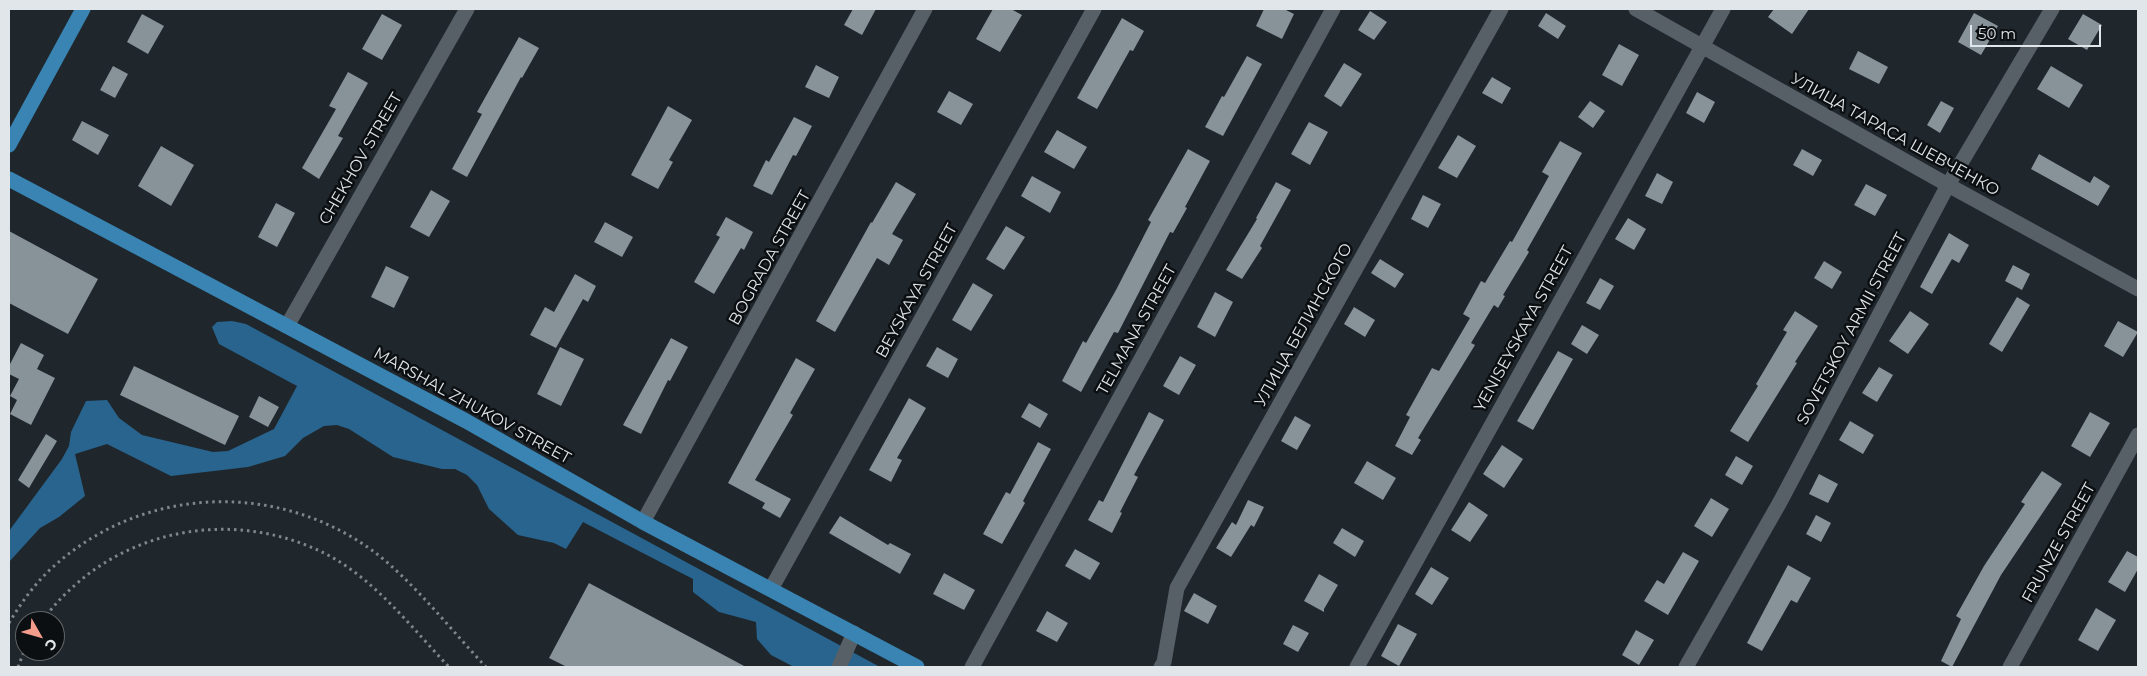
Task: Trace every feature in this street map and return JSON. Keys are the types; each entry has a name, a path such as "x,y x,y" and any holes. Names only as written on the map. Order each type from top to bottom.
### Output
{"main road":[{"path":"9,145 82,9"},
{"name":"MARSHAL ZHUKOV STREET","path":"9,179 466,421 643,522 917,667"}],"street":[{"name":"CHEKHOV STREET","path":"287,326 467,9"},
{"name":"BOGRADA STREET","path":"643,522 925,9"},
{"name":"BEYSKAYA STREET","path":"771,589 1094,9"},
{"name":"TELMANA STREET","path":"972,667 1333,9"},
{"name":"УЛИЦА БЕЛИНСКОГО","path":"1161,667 1164,662 1177,588 1501,9"},
{"name":"УЛИЦА ТАРАСА ШЕВЧЕНКО","path":"1636,9 1948,185 2138,289"},
{"name":"YENISEYSKAYA STREET","path":"1357,667 1723,9"},
{"name":"SOVETSKOY ARMII STREET","path":"1686,667 1780,502 1948,185 2052,9"},
{"name":"FRUNZE STREET","path":"2010,667 2138,435"},
{"path":"839,667 854,634"}],"path":[{"path":"9,624 24,599 52,568 87,541 126,520 167,507 202,502 254,502 296,512 337,528 374,551 406,581 486,667"},
{"path":"51,611 71,588 102,564 136,546 173,534 211,529 250,530 288,538 315,549 357,573 387,601 449,667"}],"shaded area":[{"path":"232,321 246,324 880,667 794,667 771,655 757,639 756,622 719,612 693,592 693,579 583,522 566,549 554,543 518,535 489,509 477,485 467,475 455,469 442,469 393,457 349,429 337,425 324,426 303,438 285,456 248,467 171,476 107,444 75,454 85,496 59,517 40,528 9,562 9,531 62,459 69,446 71,432 86,401 107,400 119,418 142,435 213,452 228,451 274,429 297,386 219,344 212,327 217,322"}],"building":[{"path":"853,9 876,9 862,35 844,25"},
{"path":"993,9 1011,9 1022,15 1000,52 976,39"},
{"path":"1264,9 1284,9 1294,14 1282,39 1256,26"},
{"path":"1774,9 1809,9 1792,34 1768,17"},
{"path":"1370,11 1387,22 1374,40 1358,30"},
{"path":"1546,13 1566,26 1558,39 1538,26"},
{"path":"1974,13 1998,26 1981,55 1958,42"},
{"path":"142,14 164,26 148,54 127,42"},
{"path":"382,14 402,25 382,60 362,49"},
{"path":"2083,14 2102,25 2087,50 2068,39"},
{"path":"1122,18 1144,31 1133,51 1130,50 1097,109 1077,98"},
{"path":"519,37 539,48 521,77 467,177 452,169 482,114 477,112"},
{"path":"1619,44 1639,55 1622,86 1602,75"},
{"path":"1858,51 1888,67 1879,84 1849,69"},
{"path":"1247,56 1262,64 1223,136 1205,127"},
{"path":"1344,63 1362,74 1341,107 1324,96"},
{"path":"816,65 839,77 829,98 805,87"},
{"path":"113,66 128,74 115,98 100,90"},
{"path":"2051,66 2083,85 2069,108 2037,89"},
{"path":"348,72 368,83 338,136 343,138 319,179 302,168 336,109 329,106"},
{"path":"1492,77 1511,88 1502,104 1482,93"},
{"path":"949,91 973,104 961,125 937,112"},
{"path":"1697,92 1715,102 1704,123 1686,113"},
{"path":"1590,101 1605,111 1593,128 1578,117"},
{"path":"1941,101 1954,108 1940,133 1927,125"},
{"path":"668,106 692,120 669,160 673,162 658,189 631,175"},
{"path":"794,117 812,126 796,156 793,155 772,195 753,186 766,160 769,162"},
{"path":"82,121 109,135 98,155 72,140"},
{"path":"1309,122 1328,132 1310,165 1291,154"},
{"path":"1057,130 1087,147 1074,169 1044,152"},
{"path":"1458,135 1476,146 1457,178 1438,168"},
{"path":"1560,141 1582,153 1527,250 1529,252 1503,295 1505,296 1498,308 1494,305 1471,343 1475,345 1418,438 1421,440 1412,455 1395,446 1410,417 1406,415 1432,368 1439,371 1470,318 1463,314 1481,281 1485,283 1510,241 1512,242 1549,176 1542,172"},
{"path":"161,146 194,165 171,206 138,186"},
{"path":"1188,149 1210,161 1185,207 1187,208 1173,233 1170,232 1118,333 1114,332 1081,392 1062,381 1083,341 1086,343 1116,290 1151,222 1148,220"},
{"path":"1802,149 1822,160 1813,176 1793,165"},
{"path":"2039,154 2090,183 2094,176 2110,186 2098,206 2031,169"},
{"path":"1657,173 1673,182 1662,204 1645,196"},
{"path":"1032,176 1061,192 1050,213 1021,196"},
{"path":"896,182 916,194 892,234 903,240 889,265 877,258 835,332 816,321 871,222"},
{"path":"1276,182 1291,190 1260,246 1262,248 1242,279 1226,270 1257,219"},
{"path":"1866,184 1887,195 1875,216 1854,205"},
{"path":"431,190 450,201 429,237 410,227"},
{"path":"1423,195 1441,204 1428,228 1411,219"},
{"path":"276,203 295,213 277,247 258,237"},
{"path":"726,217 753,232 744,250 741,248 714,294 694,282 720,237 716,235"},
{"path":"1628,218 1646,229 1634,250 1615,239"},
{"path":"605,222 633,237 622,257 594,242"},
{"path":"1006,226 1025,237 1004,270 986,259"},
{"path":"9,231 98,279 68,334 9,303"},
{"path":"1949,233 1969,245 1959,263 1952,259 1932,294 1920,287"},
{"path":"1380,259 1404,274 1395,288 1371,273"},
{"path":"1824,261 1842,272 1832,289 1814,278"},
{"path":"2013,265 2030,274 2022,290 2005,281"},
{"path":"386,266 409,277 394,308 371,297"},
{"path":"575,274 596,286 588,302 583,299 556,348 530,335 545,307 554,312"},
{"path":"1600,278 1614,286 1600,310 1586,303"},
{"path":"973,283 993,295 971,331 952,320"},
{"path":"1215,292 1233,302 1215,337 1197,327"},
{"path":"2017,297 2030,305 2002,352 1989,344"},
{"path":"1354,307 1375,320 1365,337 1344,324"},
{"path":"1795,311 1818,326 1748,442 1730,431 1758,386 1756,384 1787,332 1783,330"},
{"path":"1910,311 1929,324 1908,354 1889,341"},
{"path":"2118,321 2138,332 2123,357 2104,346"},
{"path":"1582,325 1599,335 1587,354 1571,344"},
{"path":"671,338 688,347 670,381 668,380 641,434 623,425"},
{"path":"21,343 44,355 37,369 55,378 31,425 10,414 17,400 10,396 19,379 9,374 9,366"},
{"path":"560,347 584,359 561,406 537,394"},
{"path":"937,347 958,359 948,378 926,366"},
{"path":"1558,351 1573,359 1533,430 1517,421"},
{"path":"1180,356 1196,365 1179,395 1163,386"},
{"path":"796,358 815,369 790,413 793,415 755,480 791,499 780,518 762,508 765,503 728,483"},
{"path":"134,366 239,416 225,445 120,395"},
{"path":"1879,367 1893,375 1877,402 1862,393"},
{"path":"259,396 279,407 268,427 249,417"},
{"path":"909,398 926,408 897,458 902,460 891,482 869,470"},
{"path":"1029,403 1048,414 1040,428 1021,417"},
{"path":"1149,412 1164,420 1134,475 1138,477 1120,512 1122,513 1112,533 1088,520 1099,500 1103,502"},
{"path":"2090,412 2110,423 2090,457 2071,446"},
{"path":"1295,416 1311,425 1297,450 1281,441"},
{"path":"1850,421 1874,435 1863,454 1839,440"},
{"path":"46,434 57,441 29,488 18,480"},
{"path":"1038,442 1051,449 1023,501 1025,503 1002,544 983,534 1006,492 1010,494"},
{"path":"1502,445 1523,459 1504,488 1483,474"},
{"path":"1736,456 1753,466 1742,485 1725,475"},
{"path":"1367,461 1396,478 1383,500 1354,483"},
{"path":"2042,471 2062,484 2001,575 1952,667 1941,661 1961,619 1956,616 1984,566 2025,504 2021,502"},
{"path":"1819,474 1838,484 1828,503 1809,494"},
{"path":"1711,498 1729,509 1712,537 1694,526"},
{"path":"1248,500 1264,507 1254,527 1251,525 1231,557 1216,548 1232,522 1236,525"},
{"path":"1469,502 1488,515 1470,542 1451,530"},
{"path":"1816,515 1831,523 1821,542 1806,534"},
{"path":"840,516 888,545 890,543 911,554 900,574 829,533"},
{"path":"1342,528 1364,541 1355,557 1333,543"},
{"path":"1075,549 1100,563 1090,580 1065,566"},
{"path":"2127,551 2138,557 2138,569 2125,592 2108,582"},
{"path":"1683,552 1699,561 1668,615 1644,601 1657,580 1664,584"},
{"path":"1788,565 1811,578 1797,603 1791,600 1762,651 1747,643"},
{"path":"1431,567 1449,578 1432,605 1415,594"},
{"path":"944,573 975,590 964,610 933,594"},
{"path":"1319,574 1338,585 1324,612 1304,601"},
{"path":"589,583 746,667 567,667 549,658"},
{"path":"1194,593 1217,606 1208,624 1184,611"},
{"path":"2096,608 2116,620 2098,651 2078,640"},
{"path":"1047,611 1068,623 1057,642 1036,631"},
{"path":"1398,624 1417,634 1399,666 1381,656"},
{"path":"1293,625 1309,633 1298,652 1283,644"},
{"path":"1636,630 1654,640 1639,665 1622,655"}]}
